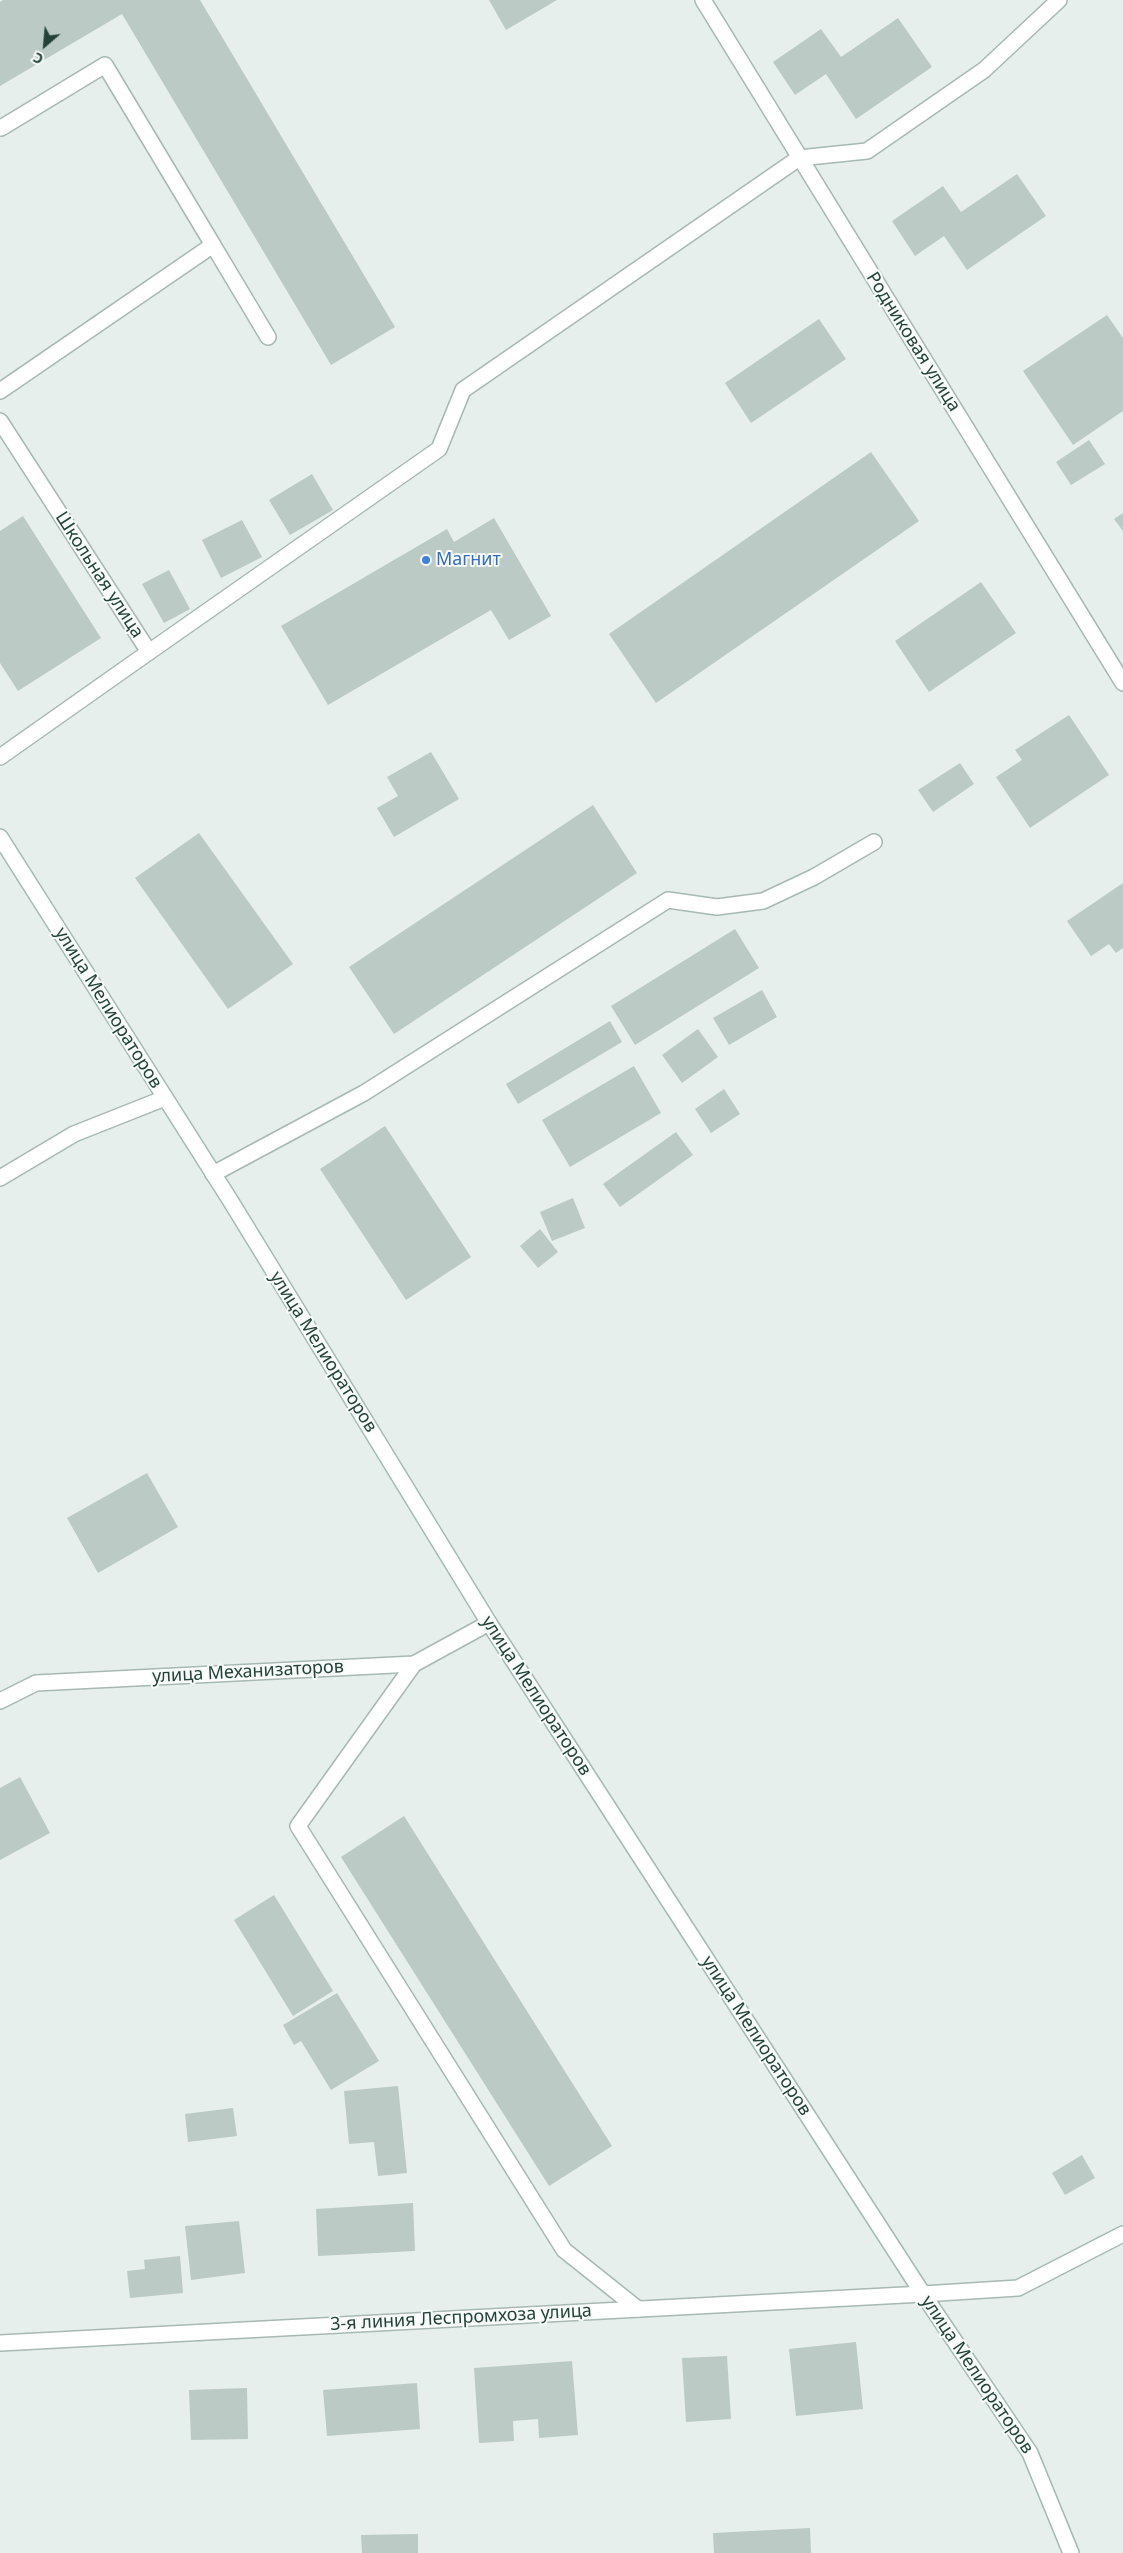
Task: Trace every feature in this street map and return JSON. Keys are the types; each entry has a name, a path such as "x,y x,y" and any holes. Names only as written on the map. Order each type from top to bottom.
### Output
{"street":[{"name":"Родниковая улица","path":"703,0 1123,683"},
{"path":"149,652 439,449 463,390 799,158 867,151 984,70 1059,0"},
{"path":"1,128 105,65 268,337"},
{"path":"0,391 213,245"},
{"name":"Школьная улица","path":"0,420 149,652 0,757"},
{"name":"улица Мелиораторов","path":"0,837 213,1174 489,1623 923,2294 1030,2453 1072,2553"},
{"path":"213,1174 364,1093 668,900 716,907 762,901 814,877 874,842"},
{"path":"0,1178 74,1134 165,1098"},
{"name":"улица Механизаторов","path":"0,1701 36,1683 414,1664 489,1623"},
{"path":"414,1664 298,1826 564,2250 638,2309"},
{"name":"3-я линия Леспромхоза улица","path":"0,2343 1018,2288 1123,2234"}],"building":[{"path":"3,0 200,0 395,327 331,365 122,14 0,86 0,2"},
{"path":"489,0 557,0 506,30"},
{"path":"898,18 932,67 856,119 826,74 795,95 773,62 821,29 841,57"},
{"path":"1017,174 1046,216 967,270 944,236 915,256 892,221 943,186 961,212"},
{"path":"1107,315 1123,338 1123,411 1073,445 1023,371"},
{"path":"819,319 846,359 751,423 725,383"},
{"path":"1089,440 1105,464 1071,485 1056,462"},
{"path":"871,452 919,521 656,703 609,634"},
{"path":"312,474 333,510 290,535 269,500"},
{"path":"1123,513 1123,531 1114,519"},
{"path":"23,516 101,638 18,691 0,663 0,531"},
{"path":"494,518 551,616 509,640 491,610 328,705 281,626 447,529 454,542"},
{"path":"242,520 262,557 221,578 202,540"},
{"path":"169,570 190,609 164,623 142,584"},
{"path":"981,582 1016,633 929,692 895,641"},
{"path":"1069,715 1109,775 1030,828 996,777 1022,760 1015,750"},
{"path":"431,752 459,799 394,837 377,808 398,796 387,777"},
{"path":"960,763 974,784 933,812 918,790"},
{"path":"593,805 637,873 394,1034 349,967"},
{"path":"199,833 293,964 228,1009 135,878"},
{"path":"1123,883 1123,948 1116,953 1109,944 1091,956 1067,921"},
{"path":"735,929 759,968 635,1045 611,1006"},
{"path":"762,990 777,1017 729,1045 713,1018"},
{"path":"610,1021 622,1042 518,1104 506,1084"},
{"path":"698,1029 718,1057 682,1083 662,1055"},
{"path":"634,1066 661,1113 570,1167 542,1120"},
{"path":"724,1089 740,1114 711,1133 695,1109"},
{"path":"385,1126 471,1257 406,1300 320,1169"},
{"path":"676,1132 693,1155 620,1207 603,1184"},
{"path":"573,1198 585,1228 552,1241 540,1212"},
{"path":"540,1229 558,1252 538,1268 520,1246"},
{"path":"147,1473 178,1527 98,1573 67,1518"},
{"path":"20,1777 50,1833 0,1860 0,1788"},
{"path":"404,1816 612,2146 549,2186 341,1857"},
{"path":"274,1895 333,1991 293,2016 234,1920"},
{"path":"337,1993 379,2061 331,2090 301,2041 294,2045 283,2025"},
{"path":"398,2086 407,2173 378,2176 374,2142 349,2144 344,2091"},
{"path":"233,2108 237,2136 188,2142 185,2114"},
{"path":"1082,2155 1095,2178 1065,2195 1052,2173"},
{"path":"413,2203 415,2251 318,2256 316,2209"},
{"path":"239,2221 245,2273 191,2280 185,2226"},
{"path":"180,2256 183,2293 130,2298 127,2271 145,2269 144,2260"},
{"path":"856,2342 863,2409 796,2416 789,2349"},
{"path":"727,2356 731,2419 686,2422 682,2358"},
{"path":"572,2361 578,2435 539,2438 538,2419 513,2421 514,2441 479,2443 474,2368"},
{"path":"417,2383 420,2429 327,2436 323,2390"},
{"path":"247,2388 248,2439 191,2440 189,2390"},
{"path":"810,2528 811,2553 714,2553 713,2533"},
{"path":"418,2534 418,2553 362,2553 361,2535"}],"place":[{"name":"Магнит","path":"426,560"}]}
